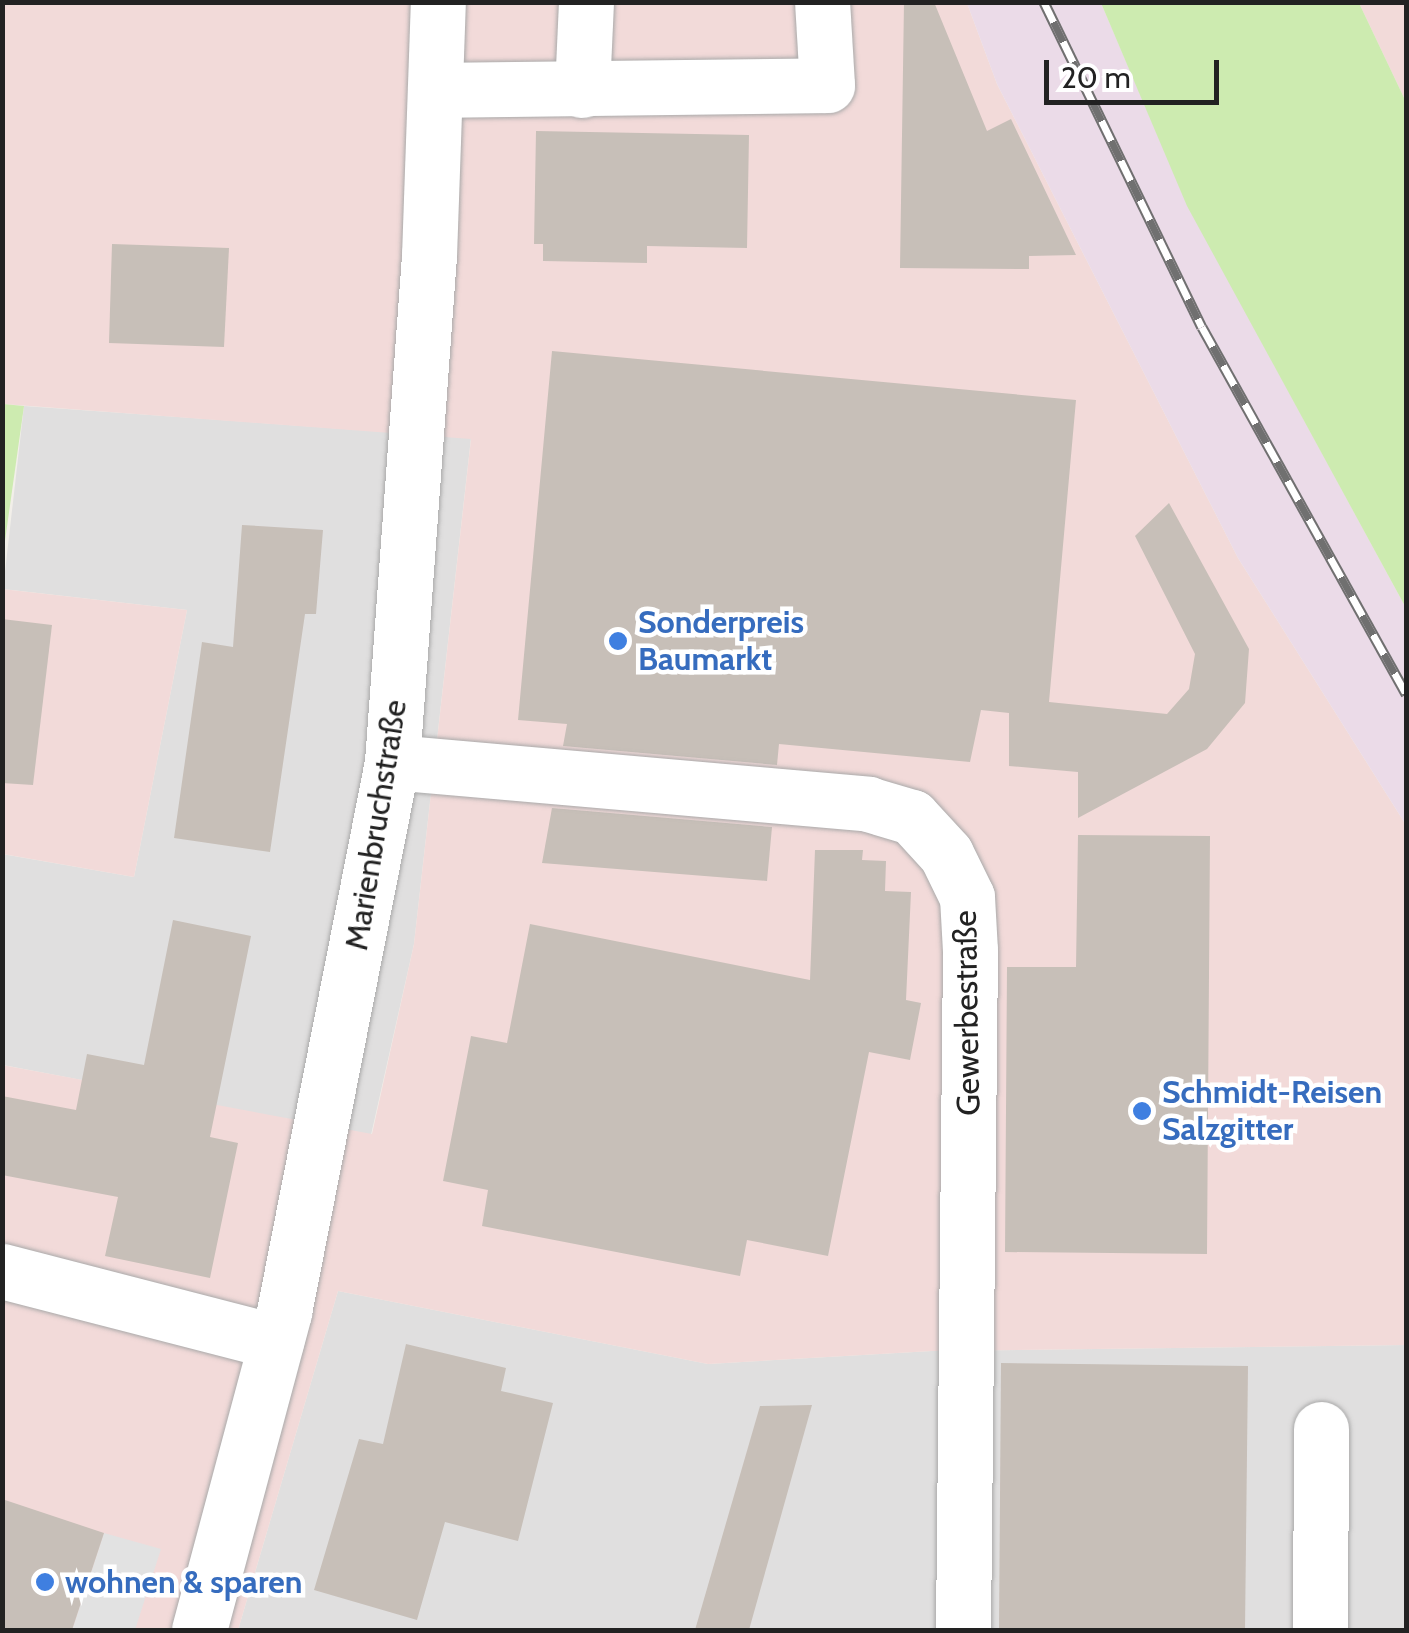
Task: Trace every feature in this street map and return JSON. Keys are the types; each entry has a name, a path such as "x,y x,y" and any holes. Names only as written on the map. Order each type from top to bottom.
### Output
{"street":[{"name":"Marienbruchstraße","path":"199,1630 276,1342 324,1128 392,762 438,2"},
{"path":"582,90 586,2"},
{"path":"435,90 826,86 822,2"},
{"name":"Gewerbestraße","path":"392,762 868,804 912,817 946,854 967,897 970,950 963,1630"},
{"path":"2,1271 276,1342"},
{"path":"1320,1630 1322,1428"}],"shaded area":[{"path":"3,3 967,3 997,84 1238,558 1406,825 1406,1345 932,1351 708,1364 338,1291 238,1630 3,1630 2,1065 372,1134 414,944 471,439 3,404"},
{"path":"967,3 1101,3 1188,206 1406,608 1406,825 1238,558 997,84"},
{"path":"1359,3 1406,3 1406,102"},
{"path":"24,406 471,438 414,944 371,1135 3,1065 2,854 134,877 187,610 3,589"},
{"path":"2,589 187,610 134,877 3,854"},
{"path":"338,1291 708,1364 932,1351 1406,1345 1406,1630 238,1630"},
{"path":"104,1533 161,1549 135,1630 72,1630"}],"green space":[{"path":"1101,3 1359,3 1406,102 1406,608 1187,206"},
{"path":"2,404 24,406 3,555"}],"building":[{"path":"904,2 934,2 987,131 1011,119 1076,255 1029,256 1029,269 900,268"},
{"path":"536,131 749,135 747,248 647,246 647,263 543,261 543,244 534,244"},
{"path":"112,244 229,248 224,347 109,343"},
{"path":"552,351 1076,400 1049,702 1167,714 1189,689 1195,654 1135,536 1169,503 1249,649 1245,703 1207,749 1078,818 1078,772 1009,766 1009,713 981,710 970,762 779,744 777,765 563,746 567,724 518,720"},
{"path":"242,525 323,530 316,614 305,614 270,852 174,838 202,642 233,647"},
{"path":"2,619 52,625 33,785 2,783"},
{"path":"552,808 772,827 767,881 542,863"},
{"path":"1078,835 1210,836 1207,1254 1005,1252 1007,967 1076,967"},
{"path":"815,850 863,850 862,860 886,861 885,891 911,892 906,1000 921,1003 910,1060 869,1052 828,1256 747,1240 740,1276 482,1226 488,1190 443,1181 471,1036 507,1043 530,924 810,980"},
{"path":"173,920 251,936 210,1137 238,1143 210,1278 105,1256 118,1197 2,1175 2,1096 76,1110 87,1054 144,1065"},
{"path":"406,1344 506,1368 501,1391 553,1403 518,1541 445,1522 417,1620 314,1590 359,1439 383,1444"},
{"path":"1001,1363 1248,1366 1245,1630 999,1630"},
{"path":"812,1405 749,1630 695,1630 760,1406"},
{"name":"wohnen & sparen","path":"2,1499 104,1533 72,1630 2,1630"}],"railway":[{"path":"1044,2 1202,327 1406,694"}],"place":[{"name":"Sonderpreis Baumarkt","path":"618,641"},
{"name":"Schmidt-Reisen Salzgitter","path":"1142,1111"},
{"name":"wohnen & sparen","path":"45,1582"}]}
